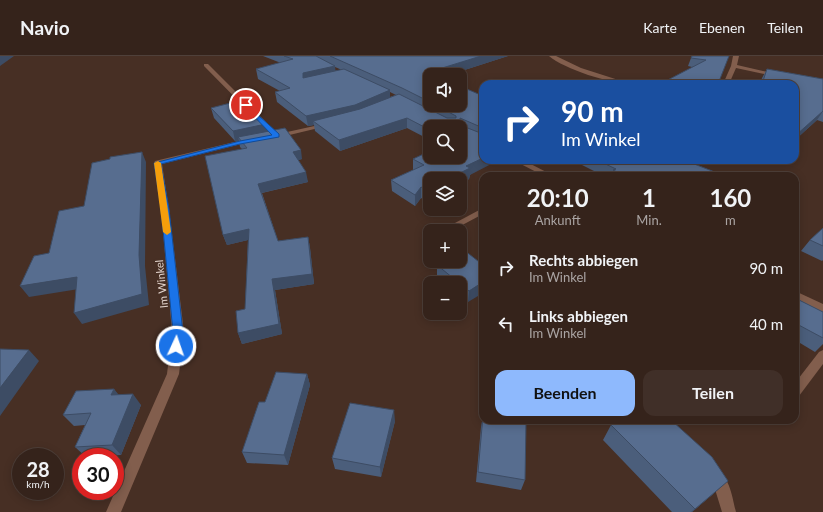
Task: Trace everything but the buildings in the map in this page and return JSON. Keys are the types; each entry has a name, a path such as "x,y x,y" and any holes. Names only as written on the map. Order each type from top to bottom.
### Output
{"street":[{"path":"552,56 562,63 614,80"},
{"path":"727,57 735,57 734,66 728,80"},
{"path":"206,65 276,136"},
{"path":"734,66 783,76"},
{"name":"Im Winkel","path":"113,512 173,374 178,332 165,209 158,163 337,122"},
{"path":"525,164 541,172"},
{"path":"458,224 479,213"},
{"path":"799,297 823,309"},
{"path":"799,387 823,355"},
{"path":"708,467 720,482 729,512"}],"slow traffic":[{"path":"158,163 167,232"}],"route":[{"path":"176,346 178,332 165,209 158,163 240,143 276,136 246,105"}]}
